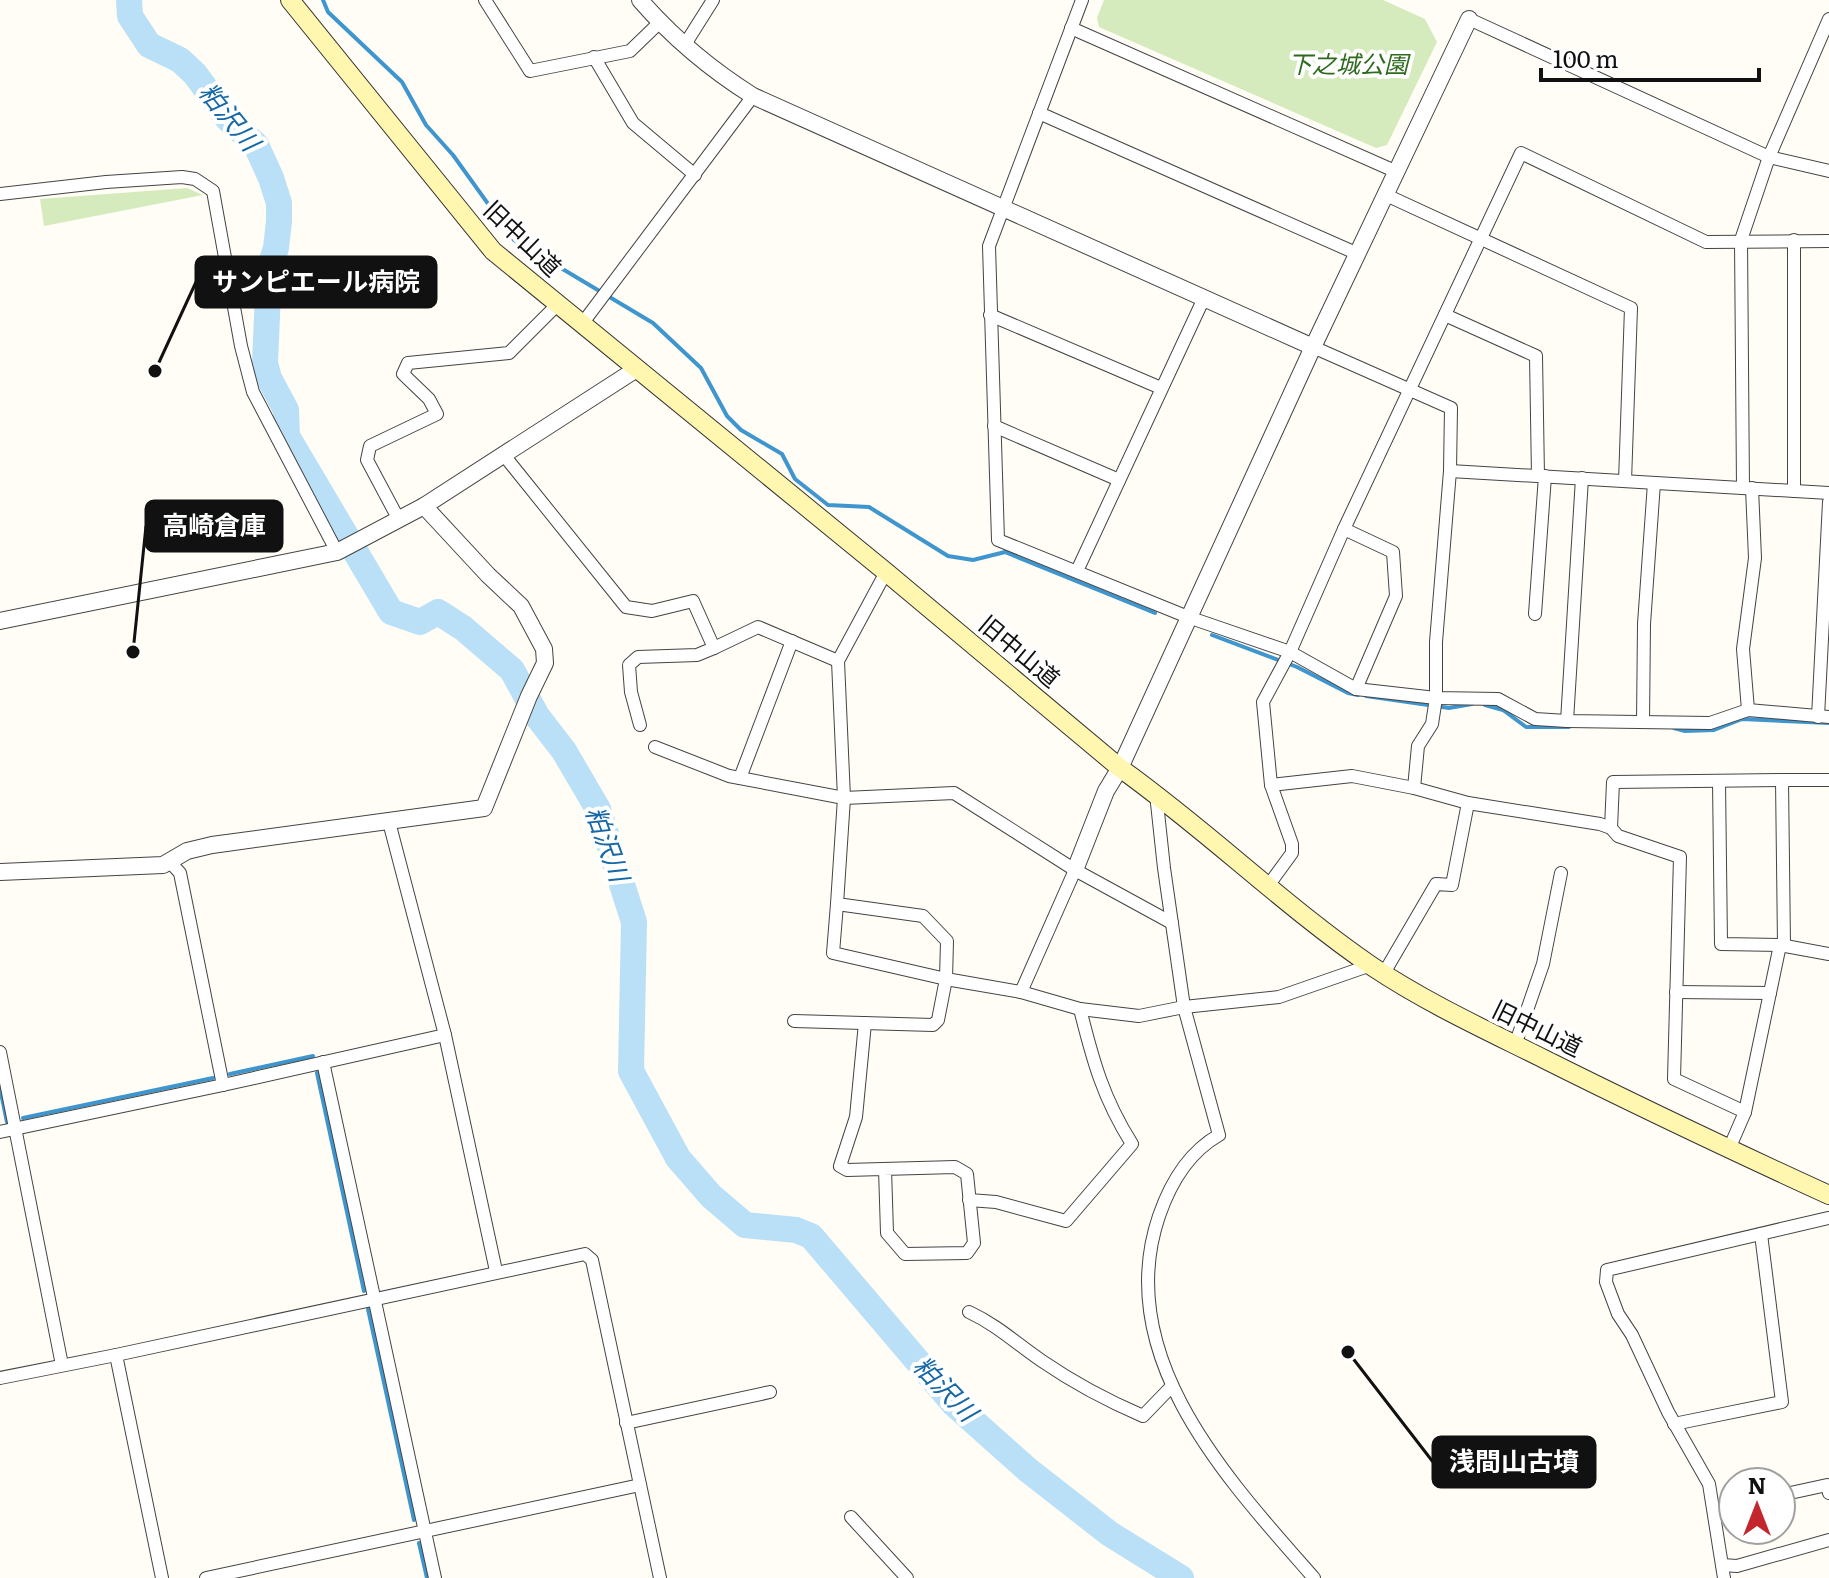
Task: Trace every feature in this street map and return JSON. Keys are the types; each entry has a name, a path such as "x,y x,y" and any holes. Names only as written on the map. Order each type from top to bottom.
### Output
{"main road":[{"name":"旧中山道","path":"290,0 493,251 1120,768 1268,886 1377,969 1445,1010 1829,1195"}],"street":[{"path":"485,0 530,71 630,51 660,22"},
{"path":"640,0 684,46 719,75 753,96 1451,408 1450,471 1436,642 1436,698 1432,724 1418,746 1414,788"},
{"path":"684,46 713,0"},
{"path":"1082,0 989,246 998,540 1188,617 1290,652 1356,689 1436,698 1498,699 1535,719 1710,723 1748,710 1824,717 1829,502"},
{"path":"1021,992 1106,791 1120,768 1313,347 1469,19 1769,157 1829,171"},
{"path":"1748,710 1743,649 1755,558 1748,488 1741,240 1769,157 1829,19"},
{"path":"1071,28 1397,172"},
{"path":"594,57 633,123 695,175"},
{"path":"582,324 753,96"},
{"path":"1039,113 1358,254"},
{"path":"1268,886 1292,853 1292,844 1271,785 1263,702 1290,652 1344,529 1521,153 1706,242 1829,241"},
{"path":"0,194 182,177 195,179 213,191 241,346 253,392 341,550"},
{"path":"1386,195 1631,308 1625,481"},
{"path":"1794,240 1794,491"},
{"path":"1077,571 1204,298"},
{"path":"399,520 367,460 370,446 437,414 429,399 403,374 408,363 509,353 557,305"},
{"path":"990,315 1161,388"},
{"path":"1445,315 1536,356 1541,476 1535,614"},
{"path":"0,621 341,550 424,506 635,370"},
{"path":"994,426 1119,480"},
{"path":"503,454 626,607 652,611 693,601 714,648"},
{"path":"1450,471 1829,493"},
{"path":"1567,721 1582,478"},
{"path":"1643,722 1644,624 1654,483"},
{"path":"0,872 153,866 170,862 187,851 212,845 484,808 545,663 544,649 521,606 424,506"},
{"path":"1344,529 1393,552 1396,596 1356,689"},
{"path":"886,572 838,661 844,798 833,953 946,979 1021,992 1080,1009 1139,1016 1184,1007 1279,997 1377,969 1436,884 1452,885 1468,803"},
{"path":"640,725 631,692 629,665 638,657 697,655 758,627 838,661"},
{"path":"740,778 792,641"},
{"path":"655,747 729,776 844,798 954,793 1075,870 1172,923"},
{"path":"1271,785 1352,776 1468,803 1611,828 1618,836 1680,857 1674,1079 1745,1112"},
{"path":"1729,1149 1745,1112 1782,945 1782,780"},
{"path":"1611,828 1613,782 1829,780"},
{"path":"1719,781 1721,944 1782,945 1829,954"},
{"path":"1156,794 1184,1007 1219,1135 1207,1142 1182,1170 1168,1192 1151,1238 1146,1273 1152,1323 1172,1386 1211,1456 1314,1578"},
{"path":"389,822 445,1035 496,1271"},
{"path":"170,862 180,873 223,1085"},
{"path":"1515,1045 1543,964 1561,873"},
{"path":"794,1021 933,1025 938,1020 946,979 947,941 923,916 837,904"},
{"path":"1676,992 1770,993"},
{"path":"969,1200 996,1202 1066,1221 1132,1144 1112,1113 1096,1071 1080,1009"},
{"path":"865,1023 856,1117 840,1166 847,1170 955,1167 967,1174 974,1243 967,1253 905,1254 887,1233 885,1169"},
{"path":"0,1132 445,1035"},
{"path":"0,1052 62,1365"},
{"path":"323,1062 435,1578"},
{"path":"1829,1211 1829,1220 1607,1270 1606,1282 1618,1314 1632,1335 1674,1424 1709,1484 1723,1571 1829,1540"},
{"path":"1674,1424 1782,1402 1761,1234"},
{"path":"0,1378 585,1254 592,1260 660,1578"},
{"path":"969,1312 993,1323 1055,1369 1143,1416 1172,1386"},
{"path":"116,1355 162,1578"},
{"path":"626,1423 770,1392"},
{"path":"206,1578 640,1485"},
{"path":"1797,1492 1827,1485 1829,1493"},
{"path":"851,1517 907,1578"}],"green space":[{"name":"下之城公園","path":"1104,0 1383,0 1425,19 1437,42 1387,145 1376,148 1099,27 1097,18"},
{"path":"187,188 203,195 44,226 40,199"}],"waterway":[{"name":"粕沢川","path":"129,0 130,16 149,45 180,60 195,74 228,119 256,145 271,178 279,203 279,221 276,248 269,269 265,363 269,378 286,410 287,436 391,612 420,622 438,612 463,628 512,670 537,716 564,751 598,809 634,922 631,1071 678,1158 711,1196 745,1225 796,1230 811,1236 954,1404 1028,1470 1110,1534 1181,1578"},
{"path":"323,0 328,12 402,82 426,125 453,155 514,240 653,323 701,368 727,416 741,430 782,454 795,479 828,505 869,507 948,556 973,560 1005,552 1155,613"},
{"path":"1212,635 1297,667 1358,695"},
{"path":"1366,696 1449,708 1472,704"},
{"path":"1485,705 1503,710 1526,727 1569,727"},
{"path":"1674,728 1685,731 1714,730 1742,719 1829,723"},
{"path":"230,1074 313,1056"},
{"path":"317,1073 364,1291"},
{"path":"23,1118 213,1078"},
{"path":"0,1088 7,1122"},
{"path":"368,1309 414,1520"},
{"path":"419,1543 427,1578"}],"place":[{"name":"サンピエール病院","path":"155,371"},
{"name":"高崎倉庫","path":"133,652"},
{"name":"浅間山古墳","path":"1348,1352"}]}
